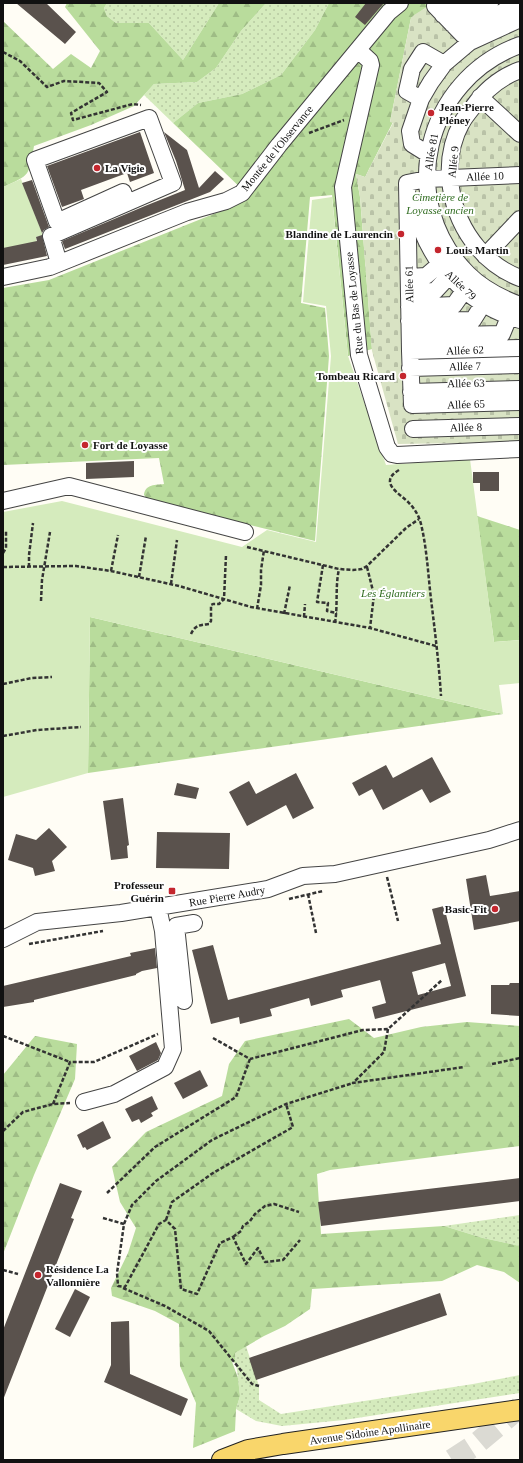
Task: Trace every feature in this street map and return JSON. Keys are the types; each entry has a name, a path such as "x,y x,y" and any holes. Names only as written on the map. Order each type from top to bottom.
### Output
{"main road":[{"name":"Avenue Sidoine Apollinaire","path":"222,1460 248,1450 520,1410"}],"street":[{"name":"Montée de l'Observance","path":"3,277 45,268 187,212 226,201 242,193 358,50 390,12 400,3"},
{"path":"428,154 412,144 410,131 421,99 447,62 454,24 464,3"},
{"path":"454,24 490,3"},
{"path":"454,24 518,3"},
{"path":"454,24 520,19"},
{"name":"Allée 81","path":"506,312 504,299 485,288 469,275 455,259 443,241 434,221 429,200 427,179 428,154 436,126 448,101 466,79 479,67 494,57 520,45"},
{"name":"Rue du Bas de Loyasse","path":"358,50 370,61 371,65 343,187 359,355 387,447 392,454 397,455 520,449"},
{"path":"421,99 407,91 412,69 423,52 447,62 466,79"},
{"name":"Allée 9","path":"520,70 510,74 487,90 480,97 462,122 450,162 452,196 459,219 470,238 485,256 500,268 520,278"},
{"path":"480,97 520,134"},
{"path":"59,263 51,236 127,203 173,183 149,118 35,160 57,222 123,192 127,203"},
{"name":"Allée 10","path":"427,179 520,175"},
{"path":"411,181 427,179"},
{"name":"Allée 79","path":"411,181 414,206 419,226 427,243 444,270 464,291 506,312"},
{"name":"Allée 61","path":"411,181 407,183 410,368 412,394"},
{"path":"485,256 520,220"},
{"path":"409,314 426,276 444,270"},
{"path":"409,314 454,305 464,291"},
{"path":"506,312 502,334 483,334 409,314 473,320 506,312"},
{"name":"Allée 62","path":"409,314 520,348"},
{"name":"Allée 7","path":"410,368 520,365"},
{"name":"Allée 63","path":"412,394 520,382"},
{"path":"412,394 520,389"},
{"name":"Allée 65","path":"412,394 520,402"},
{"name":"Allée 8","path":"413,429 520,426"},
{"path":"3,501 69,486 246,539"},
{"name":"Rue Pierre Audry","path":"3,939 37,922 158,908 268,889 303,876 335,874 489,840 520,830"},
{"path":"84,1102 114,1094 165,1067 173,1049 163,931 158,908"},
{"path":"184,1001 176,926 194,923"}],"path":[{"path":"3,52 20,61 47,87 64,81 99,83 107,92 71,113 73,120 133,104 147,106"},
{"path":"303,136 346,119"},
{"path":"390,480 391,487 416,511 426,544 436,646 440,667 441,696"},
{"path":"246,539 264,550 338,569 353,570 362,569 367,566 406,528 419,520"},
{"path":"29,567 33,523"},
{"path":"3,553 6,548 6,530"},
{"path":"41,601 44,567 50,532"},
{"path":"111,571 118,535"},
{"path":"139,577 146,536"},
{"path":"171,584 177,540"},
{"path":"257,608 262,585 261,570 264,550"},
{"path":"191,634 197,626 209,624 211,621 211,606 213,604 219,604 224,599 226,555"},
{"path":"323,565 317,602 328,603 327,611 336,613"},
{"path":"3,567 76,566 111,571 171,584 257,608 284,614 370,628 436,646"},
{"path":"367,566 374,595 370,628"},
{"path":"335,623 338,569"},
{"path":"284,614 290,585"},
{"path":"304,617 305,604"},
{"path":"3,684 32,678 52,677"},
{"path":"3,736 37,730 81,727"},
{"path":"387,876 398,922"},
{"path":"308,894 316,933"},
{"path":"353,1083 384,1052 388,1029 442,980"},
{"path":"3,1036 70,1062 94,1062 157,1036 171,1018"},
{"path":"213,1038 250,1059 363,1030 388,1029"},
{"path":"492,1064 520,1058"},
{"path":"107,1193 155,1147 236,1097 250,1059"},
{"path":"53,1104 70,1062"},
{"path":"118,1286 117,1273 124,1224 132,1205 156,1181 212,1140 286,1104 353,1083 464,1067"},
{"path":"3,1131 23,1112 53,1104 84,1102"},
{"path":"118,1286 126,1287 159,1224 166,1220 172,1202 213,1173 293,1127 286,1104"},
{"path":"166,1220 175,1229 181,1289 197,1294 220,1243 233,1237 241,1231 243,1226 250,1221 255,1214 265,1206 274,1204 299,1212"},
{"path":"103,1218 124,1224"},
{"path":"233,1237 246,1264 258,1248 265,1262 283,1260 300,1240"},
{"path":"3,1270 18,1274"},
{"path":"118,1286 165,1306 209,1331 252,1384 259,1386"}],"green space":[{"path":"67,3 107,3 104,8 107,16 116,23 149,23 183,60 219,3 266,3 241,31 216,68 197,82 154,84 134,106 91,125 34,146 31,163 27,173 19,180 3,187 3,21 53,69 71,54 91,68 100,51 65,7"},
{"path":"107,3 219,3 183,60 149,23 116,23 107,16 104,8"},
{"path":"266,3 329,3 315,30 281,75 242,94 198,103 173,123 144,95 154,84 197,82 216,68 241,31"},
{"path":"329,3 433,3 411,18 390,122 393,122 365,177 356,174 360,197 372,349 348,356 332,195 310,197 301,303 325,308 329,356 315,541 148,500 144,495 146,489 154,485 164,484 159,458 3,465 3,288 49,280 236,205 247,194 173,123 198,103 242,94 281,75 315,30"},
{"name":"Cimetière de Loyasse ancien","path":"433,3 520,3 520,442 398,444 372,351 360,197 356,174 365,177 393,123 390,122 411,18"},
{"path":"21,179 43,235 36,237 37,244 6,253 3,246 3,187"},
{"name":"Les Églantiers","path":"332,197 348,356 386,465 470,459 494,642 520,640 520,683 499,685 503,714 90,617 88,773 3,797 3,512 62,501 242,547 267,530 316,542 331,356 326,306 303,302 312,200"},
{"path":"477,516 520,530 520,640 494,642"},
{"path":"90,617 503,714 88,773"},
{"path":"349,1019 374,1038 421,1027 467,1022 520,1026 520,1146 330,1170 317,1174 321,1234 444,1226 483,1238 520,1246 520,1283 504,1272 477,1265 442,1281 312,1289 310,1309 285,1326 235,1353 236,1364 231,1359 238,1378 240,1396 236,1409 235,1431 193,1448 196,1403 180,1366 179,1324 155,1311 112,1296 111,1288 128,1253 136,1228 120,1202 112,1167 146,1132 222,1096 229,1064 245,1041"},
{"path":"35,1036 77,1044 75,1079 34,1175 3,1254 3,1075"},
{"path":"520,1215 520,1246 483,1238 444,1226"},
{"path":"246,1346 259,1386 259,1400 281,1414 473,1384 520,1375 520,1393 344,1420 282,1426 256,1421 236,1409 240,1396 235,1353"}],"building":[{"path":"16,3 46,3 76,32 65,44"},
{"path":"366,3 384,3 365,25 355,17"},
{"name":"La Vigie","path":"140,132 154,173 130,182 127,173 81,190 84,199 62,207 47,166"},
{"path":"164,132 187,150 199,188 215,171 224,179 210,192 65,249 62,241 185,190 176,161"},
{"path":"32,180 49,227 42,233 22,183"},
{"path":"42,235 47,256 3,265 3,248 37,241 36,237"},
{"path":"134,461 134,477 86,479 86,463"},
{"path":"473,472 499,472 499,491 480,491 480,483 473,483"},
{"path":"432,757 451,792 430,803 422,789 383,810 372,789 359,796 352,783 386,765 393,778"},
{"path":"296,773 314,808 293,819 286,805 247,826 229,792 249,781 256,794"},
{"path":"177,783 199,788 196,799 174,795"},
{"path":"123,798 129,845 127,846 128,858 111,860 103,801"},
{"path":"49,828 67,847 52,861 55,871 35,876 33,868 8,860 16,834 36,840"},
{"path":"157,832 230,833 229,869 156,868"},
{"name":"Basic-Fit","path":"486,875 490,896 520,891 520,921 474,930 466,879"},
{"path":"444,906 466,996 375,1019 372,1007 386,1003 380,980 341,990 343,997 311,1006 309,998 270,1009 272,1016 240,1024 239,1017 211,1024 192,950 213,945 228,1000 441,944 432,909","holes":["445,963 451,986 418,995 412,972"]},
{"path":"155,948 157,968 142,971 136,975 34,1000 34,1002 3,1007 3,986 131,956 130,953"},
{"path":"510,983 520,983 520,1016 491,1014 491,985 509,985"},
{"path":"156,1042 161,1053 158,1060 137,1071 129,1056"},
{"path":"200,1070 208,1086 183,1099 174,1083"},
{"path":"152,1096 158,1109 151,1113 153,1116 141,1123 139,1119 132,1122 125,1109"},
{"path":"103,1121 111,1138 87,1150 85,1147 83,1148 77,1135"},
{"path":"520,1178 520,1201 321,1226 318,1202"},
{"name":"Résidence La Vallonnière","path":"60,1183 82,1191 71,1218 74,1219 3,1400 3,1330"},
{"path":"75,1289 90,1297 70,1337 55,1329"},
{"path":"440,1293 447,1315 256,1380 249,1358"},
{"path":"129,1321 130,1374 188,1399 181,1416 104,1382 111,1365 111,1322"}],"tunnel":[{"path":"452,1460 475,1445 520,1407"}],"place":[{"name":"Jean-Pierre Pléney","path":"431,113"},
{"name":"La Vigie","path":"97,168"},
{"name":"Blandine de Laurencin","path":"401,234"},
{"name":"Louis Martin","path":"438,250"},
{"name":"Tombeau Ricard","path":"403,376"},
{"name":"Fort de Loyasse","path":"85,445"},
{"name":"Professeur Guérin","path":"172,891"},
{"name":"Basic-Fit","path":"495,909"},
{"name":"Résidence La Vallonnière","path":"38,1275"}]}
